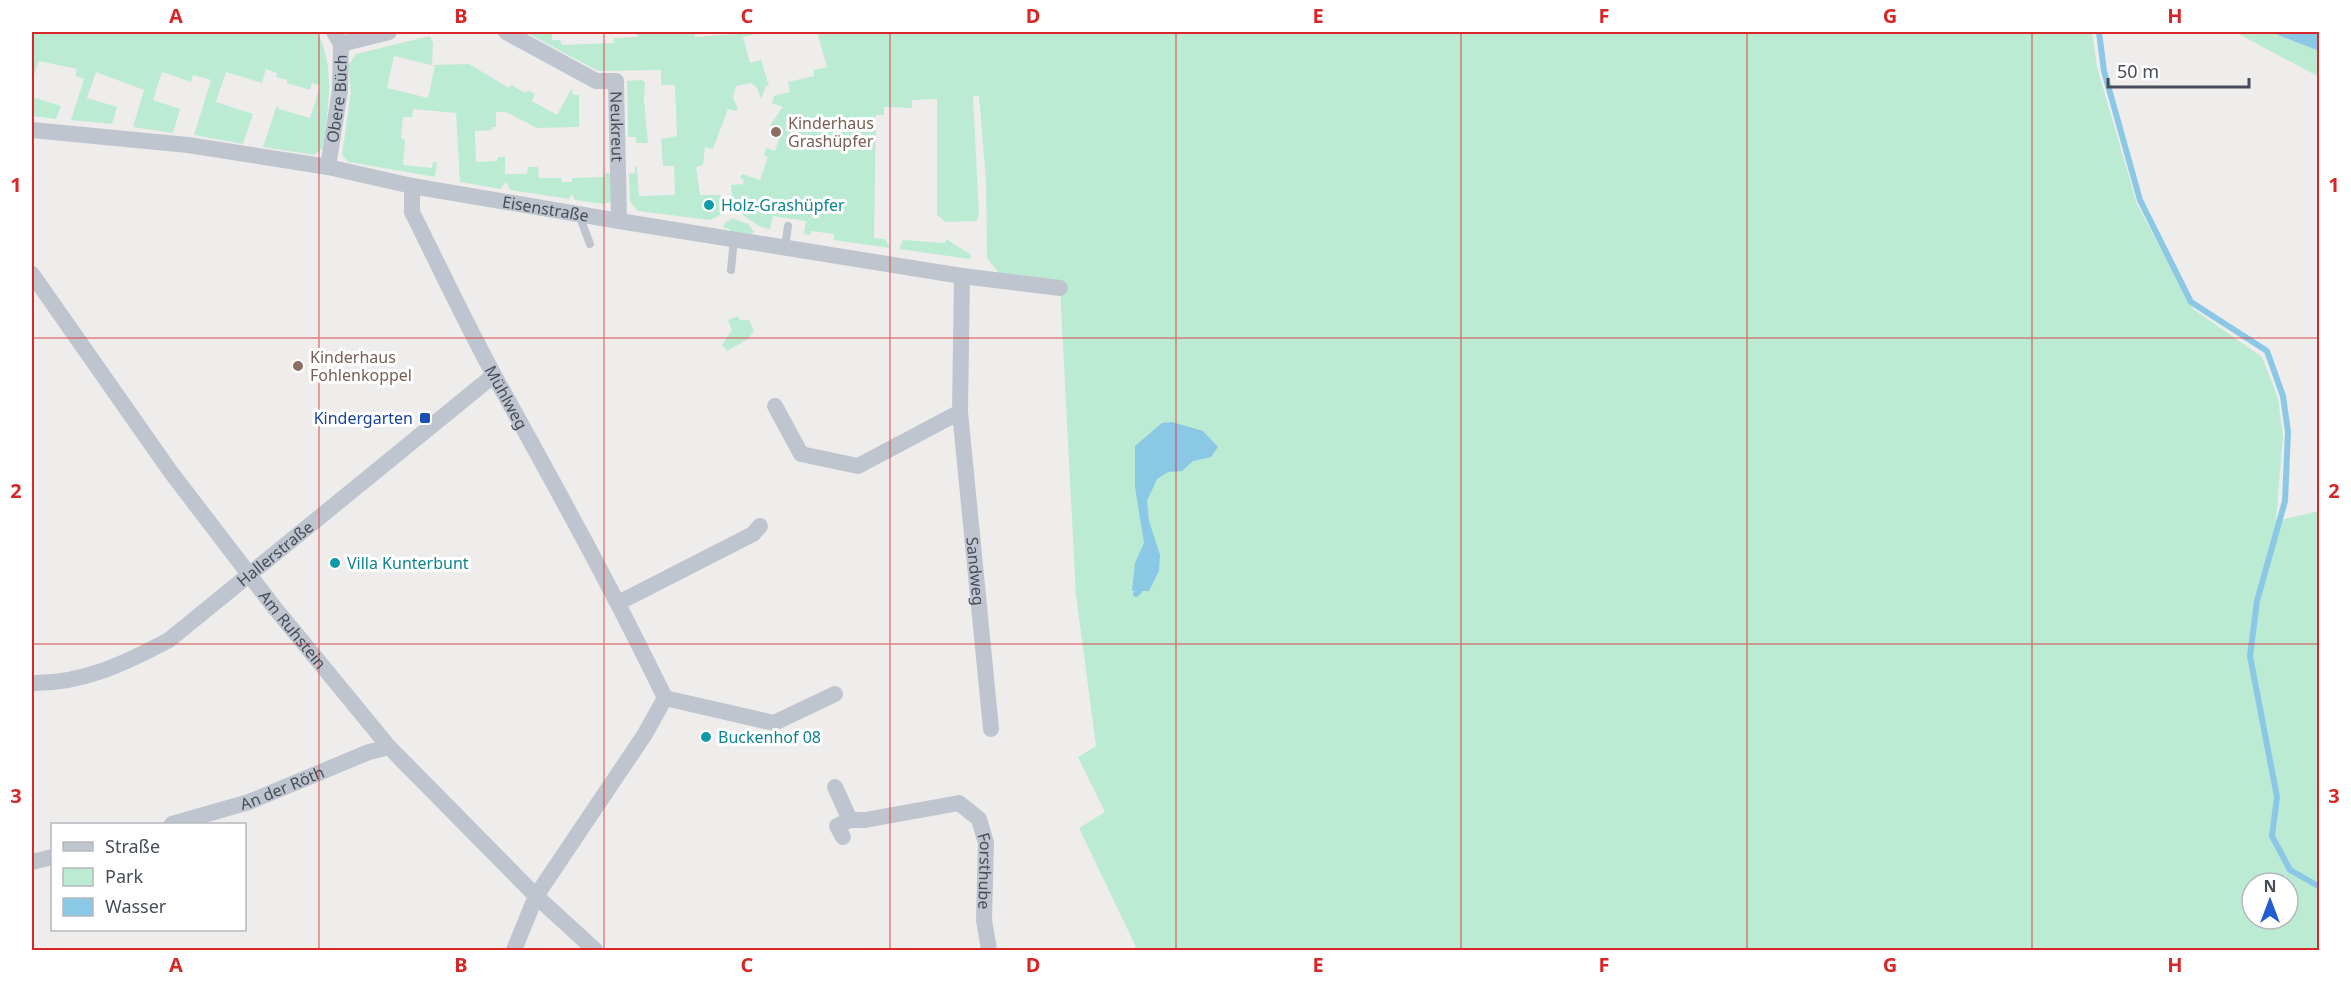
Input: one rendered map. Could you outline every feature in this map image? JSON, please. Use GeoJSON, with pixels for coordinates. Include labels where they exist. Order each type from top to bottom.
{"type":"FeatureCollection","features":[{"type":"Feature","properties":{"kind":"street"},"geometry":{"type":"LineString","coordinates":[[338,38],[389,32]]}},
{"type":"Feature","properties":{"kind":"street","name":"Neukreut"},"geometry":{"type":"LineString","coordinates":[[507,32],[596,81],[616,81],[619,221]]}},
{"type":"Feature","properties":{"kind":"street","name":"Obere Büch"},"geometry":{"type":"LineString","coordinates":[[328,166],[340,90],[338,38]]}},
{"type":"Feature","properties":{"kind":"street","name":"Eisenstraße"},"geometry":{"type":"LineString","coordinates":[[32,130],[188,145],[328,166],[412,186],[619,221],[962,276],[1060,288]]}},
{"type":"Feature","properties":{"kind":"street","name":"Mühlweg"},"geometry":{"type":"LineString","coordinates":[[412,186],[412,212],[494,375],[618,603],[665,698]]}},
{"type":"Feature","properties":{"kind":"street","name":"Am Ruhstein"},"geometry":{"type":"LineString","coordinates":[[32,274],[170,471],[389,747],[536,896],[595,951]]}},
{"type":"Feature","properties":{"kind":"street","name":"Sandweg"},"geometry":{"type":"LineString","coordinates":[[962,276],[960,412],[991,729]]}},
{"type":"Feature","properties":{"kind":"street","name":"Hallerstraße"},"geometry":{"type":"LineString","coordinates":[[32,683],[87,676],[122,665],[169,640],[494,375]]}},
{"type":"Feature","properties":{"kind":"street"},"geometry":{"type":"LineString","coordinates":[[775,406],[801,454],[858,466],[960,412]]}},
{"type":"Feature","properties":{"kind":"street"},"geometry":{"type":"LineString","coordinates":[[618,603],[753,534],[760,526]]}},
{"type":"Feature","properties":{"kind":"street"},"geometry":{"type":"LineString","coordinates":[[514,951],[536,896],[645,734],[665,698],[774,723],[836,694]]}},
{"type":"Feature","properties":{"kind":"street","name":"An der Röth"},"geometry":{"type":"LineString","coordinates":[[179,823],[249,802],[369,752],[389,747]]}},
{"type":"Feature","properties":{"kind":"street"},"geometry":{"type":"LineString","coordinates":[[835,787],[850,820],[837,826],[843,837]]}},
{"type":"Feature","properties":{"kind":"street","name":"Forsthube"},"geometry":{"type":"LineString","coordinates":[[850,820],[866,820],[958,803],[979,819],[986,843],[984,921],[989,951]]}},
{"type":"Feature","properties":{"kind":"street"},"geometry":{"type":"LineString","coordinates":[[32,862],[51,857]]}},
{"type":"Feature","properties":{"kind":"lane"},"geometry":{"type":"LineString","coordinates":[[579,214],[590,244]]}},
{"type":"Feature","properties":{"kind":"lane"},"geometry":{"type":"LineString","coordinates":[[785,247],[788,226]]}},
{"type":"Feature","properties":{"kind":"lane"},"geometry":{"type":"LineString","coordinates":[[730,270],[734,239]]}},
{"type":"Feature","properties":{"kind":"green space"},"geometry":{"type":"Polygon","coordinates":[[[32,32],[317,32],[327,59],[329,74],[323,148],[314,155],[263,147],[277,105],[279,109],[310,118],[320,86],[312,83],[310,90],[287,83],[287,80],[276,77],[277,73],[266,69],[262,83],[226,72],[216,102],[253,114],[243,144],[194,135],[211,80],[193,75],[191,82],[162,72],[153,100],[180,109],[173,133],[133,127],[144,90],[96,72],[87,98],[117,107],[112,124],[71,120],[84,79],[75,76],[77,69],[39,61],[32,81],[32,32]]]}},
{"type":"Feature","properties":{"kind":"green space"},"geometry":{"type":"Polygon","coordinates":[[[525,32],[552,32],[552,40],[560,40],[562,45],[614,43],[614,38],[637,37],[637,32],[695,32],[695,37],[764,32],[743,37],[750,63],[761,60],[769,86],[766,86],[761,99],[757,88],[751,83],[736,86],[733,98],[738,108],[736,111],[728,109],[713,149],[705,147],[703,165],[696,167],[700,195],[721,195],[725,208],[720,215],[710,220],[638,211],[630,202],[629,173],[635,173],[635,167],[637,167],[639,196],[675,195],[674,166],[663,166],[661,139],[677,136],[675,85],[661,85],[661,70],[598,71],[525,32]]]}},
{"type":"Feature","properties":{"kind":"green space"},"geometry":{"type":"Polygon","coordinates":[[[817,32],[2092,32],[2097,67],[2137,204],[2193,309],[2262,357],[2278,398],[2283,435],[2276,521],[2319,511],[2319,950],[1132,950],[1136,947],[1079,828],[1105,812],[1078,757],[1096,746],[1076,595],[1060,288],[1005,281],[987,258],[986,181],[979,96],[973,96],[979,215],[976,221],[946,222],[937,215],[937,99],[912,100],[912,108],[884,107],[884,115],[876,115],[874,238],[885,239],[890,248],[834,240],[834,234],[811,231],[811,235],[804,234],[806,221],[773,216],[770,229],[765,228],[733,210],[731,185],[743,184],[744,180],[740,178],[742,174],[760,180],[768,157],[764,156],[766,148],[775,151],[782,130],[770,125],[783,107],[772,103],[774,96],[790,92],[788,82],[814,76],[814,70],[827,67],[817,32]]]}},
{"type":"Feature","properties":{"kind":"green space"},"geometry":{"type":"Polygon","coordinates":[[[2235,32],[2272,32],[2319,51],[2319,77],[2235,32]]]}},
{"type":"Feature","properties":{"kind":"green space"},"geometry":{"type":"Polygon","coordinates":[[[430,36],[433,43],[432,65],[469,64],[509,88],[511,85],[526,93],[528,90],[535,94],[532,101],[557,115],[572,88],[573,95],[579,95],[579,127],[537,128],[506,112],[496,112],[496,127],[492,127],[492,130],[475,131],[476,162],[497,161],[498,157],[505,157],[505,174],[527,174],[528,167],[538,167],[539,178],[561,178],[562,182],[572,182],[572,178],[604,177],[605,173],[614,173],[612,201],[604,204],[575,200],[572,194],[569,199],[510,190],[506,181],[501,189],[460,182],[456,113],[413,109],[412,117],[403,117],[401,138],[405,140],[403,165],[432,168],[433,162],[437,162],[435,177],[349,162],[342,155],[351,91],[348,66],[356,54],[430,36]],[[394,56],[387,88],[428,98],[435,66],[394,56]]]}},
{"type":"Feature","properties":{"kind":"green space"},"geometry":{"type":"Polygon","coordinates":[[[627,81],[645,82],[644,101],[648,143],[636,143],[636,137],[628,137],[627,81]]]}},
{"type":"Feature","properties":{"kind":"green space"},"geometry":{"type":"Polygon","coordinates":[[[32,97],[61,106],[56,119],[32,116],[32,97]]]}},
{"type":"Feature","properties":{"kind":"green space"},"geometry":{"type":"Polygon","coordinates":[[[732,218],[748,224],[754,232],[749,236],[731,233],[730,229],[724,228],[723,225],[732,218]]]}},
{"type":"Feature","properties":{"kind":"green space"},"geometry":{"type":"Polygon","coordinates":[[[946,239],[970,254],[970,259],[899,249],[903,240],[945,243],[946,239]]]}},
{"type":"Feature","properties":{"kind":"green space"},"geometry":{"type":"Polygon","coordinates":[[[738,316],[740,320],[749,320],[754,331],[748,339],[727,351],[722,345],[732,330],[728,320],[738,316]]]}},
{"type":"Feature","properties":{"kind":"water"},"geometry":{"type":"Polygon","coordinates":[[[2272,32],[2319,32],[2319,51],[2278,35],[2272,32]]]}},
{"type":"Feature","properties":{"kind":"water"},"geometry":{"type":"Polygon","coordinates":[[[1172,422],[1203,431],[1218,447],[1211,457],[1193,461],[1182,471],[1168,472],[1157,479],[1147,501],[1149,521],[1160,555],[1159,571],[1149,591],[1132,591],[1135,563],[1144,543],[1135,487],[1135,446],[1162,423],[1172,422]]]}},
{"type":"Feature","properties":{"kind":"waterway"},"geometry":{"type":"LineString","coordinates":[[2099,32],[2104,71],[2140,200],[2191,302],[2267,351],[2283,396],[2288,432],[2285,501],[2257,601],[2250,656],[2277,797],[2272,836],[2290,870],[2320,887]]}},
{"type":"Feature","properties":{"kind":"waterway"},"geometry":{"type":"LineString","coordinates":[[1136,594],[1139,591]]}},
{"type":"Feature","properties":{"kind":"place","name":"Kinderhaus Grashüpfer"},"geometry":{"type":"Point","coordinates":[776,132]}},
{"type":"Feature","properties":{"kind":"place","name":"Holz-Grashüpfer"},"geometry":{"type":"Point","coordinates":[709,205]}},
{"type":"Feature","properties":{"kind":"place","name":"Kinderhaus Fohlenkoppel"},"geometry":{"type":"Point","coordinates":[298,366]}},
{"type":"Feature","properties":{"kind":"place","name":"Kindergarten"},"geometry":{"type":"Point","coordinates":[425,418]}},
{"type":"Feature","properties":{"kind":"place","name":"Villa Kunterbunt"},"geometry":{"type":"Point","coordinates":[335,563]}},
{"type":"Feature","properties":{"kind":"place","name":"Buckenhof 08"},"geometry":{"type":"Point","coordinates":[706,737]}}]}
